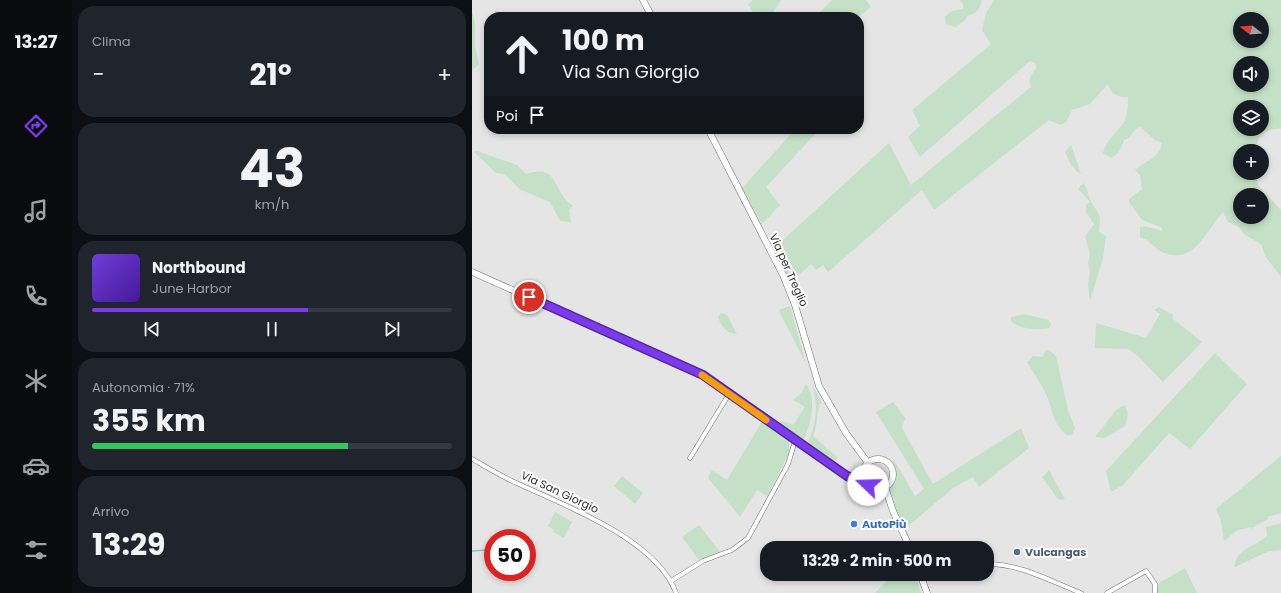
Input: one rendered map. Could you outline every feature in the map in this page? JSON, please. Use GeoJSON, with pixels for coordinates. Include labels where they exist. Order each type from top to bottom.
{"type":"FeatureCollection","features":[{"type":"Feature","properties":{"kind":"main road"},"geometry":{"type":"LineString","coordinates":[[643,0],[649,12]]}},
{"type":"Feature","properties":{"kind":"main road","name":"Via per Treglio"},"geometry":{"type":"LineString","coordinates":[[711,134],[783,275],[797,310],[819,386],[846,433],[868,463]]}},
{"type":"Feature","properties":{"kind":"main road"},"geometry":{"type":"LineString","coordinates":[[472,272],[703,375],[795,441],[852,479],[864,480]]}},
{"type":"Feature","properties":{"kind":"main road"},"geometry":{"type":"LineString","coordinates":[[881,460],[891,468],[891,481],[884,487],[874,488],[868,485],[864,480],[863,472],[868,463],[881,460]]}},
{"type":"Feature","properties":{"kind":"main road"},"geometry":{"type":"LineString","coordinates":[[884,487],[907,541]]}},
{"type":"Feature","properties":{"kind":"main road"},"geometry":{"type":"LineString","coordinates":[[922,581],[926,593]]}},
{"type":"Feature","properties":{"kind":"street"},"geometry":{"type":"LineString","coordinates":[[690,458],[729,394]]}},
{"type":"Feature","properties":{"kind":"street"},"geometry":{"type":"LineString","coordinates":[[671,581],[703,561],[732,550],[748,538],[788,464],[795,441]]}},
{"type":"Feature","properties":{"kind":"street","name":"Via San Giorgio"},"geometry":{"type":"LineString","coordinates":[[472,459],[519,485],[582,512],[631,542],[662,569],[671,581],[676,593]]}},
{"type":"Feature","properties":{"kind":"street"},"geometry":{"type":"LineString","coordinates":[[994,565],[1011,566],[1028,570],[1081,593]]}},
{"type":"Feature","properties":{"kind":"street"},"geometry":{"type":"LineString","coordinates":[[1107,593],[1146,571],[1155,584],[1155,593]]}},
{"type":"Feature","properties":{"kind":"green space"},"geometry":{"type":"Polygon","coordinates":[[[753,0],[781,0],[773,12],[753,12],[748,4],[753,0]]]}},
{"type":"Feature","properties":{"kind":"green space"},"geometry":{"type":"Polygon","coordinates":[[[832,0],[866,0],[871,7],[864,12],[820,12],[832,0]]]}},
{"type":"Feature","properties":{"kind":"green space"},"geometry":{"type":"Polygon","coordinates":[[[960,0],[982,0],[978,10],[968,15],[965,20],[956,27],[946,24],[945,17],[951,11],[963,9],[963,4],[960,0]]]}},
{"type":"Feature","properties":{"kind":"green space"},"geometry":{"type":"Polygon","coordinates":[[[994,0],[1281,0],[1281,129],[1269,130],[1269,100],[1233,100],[1233,136],[1261,136],[1257,144],[1233,144],[1233,180],[1257,180],[1258,185],[1261,188],[1233,188],[1233,224],[1269,224],[1269,197],[1281,210],[1281,277],[1265,256],[1262,245],[1244,234],[1239,227],[1228,222],[1223,212],[1204,238],[1190,251],[1181,255],[1171,255],[1160,251],[1146,239],[1140,237],[1140,227],[1145,226],[1162,231],[1161,227],[1142,220],[1129,202],[1129,199],[1142,189],[1140,175],[1135,170],[1152,159],[1158,153],[1162,143],[1155,140],[1140,127],[1136,129],[1129,138],[1124,140],[1119,151],[1114,157],[1111,158],[1103,153],[1109,140],[1124,122],[1128,106],[1128,97],[1121,97],[1115,94],[1108,84],[1090,104],[1072,110],[1067,121],[1061,125],[1049,120],[934,210],[922,190],[828,272],[823,265],[816,270],[811,264],[791,282],[773,249],[889,143],[911,185],[1031,87],[1030,79],[1037,68],[1035,63],[1030,61],[920,157],[908,137],[920,126],[912,110],[991,44],[982,30],[986,13],[994,0]]]}},
{"type":"Feature","properties":{"kind":"green space"},"geometry":{"type":"Polygon","coordinates":[[[472,12],[475,24],[475,46],[479,65],[472,70],[472,12]]]}},
{"type":"Feature","properties":{"kind":"green space"},"geometry":{"type":"Polygon","coordinates":[[[789,134],[815,134],[766,187],[780,205],[762,224],[742,188],[790,135],[789,134]]]}},
{"type":"Feature","properties":{"kind":"green space"},"geometry":{"type":"Polygon","coordinates":[[[1071,145],[1081,174],[1072,165],[1065,152],[1071,145]]]}},
{"type":"Feature","properties":{"kind":"green space"},"geometry":{"type":"Polygon","coordinates":[[[477,151],[517,165],[526,174],[545,172],[550,175],[566,200],[573,206],[569,210],[571,222],[560,221],[550,202],[519,189],[505,174],[496,173],[474,152],[477,151]]]}},
{"type":"Feature","properties":{"kind":"green space"},"geometry":{"type":"Polygon","coordinates":[[[1084,183],[1091,202],[1100,218],[1099,232],[1106,236],[1103,258],[1090,301],[1088,285],[1090,271],[1088,263],[1090,254],[1085,236],[1094,224],[1086,212],[1086,205],[1090,202],[1079,190],[1080,186],[1084,183]]]}},
{"type":"Feature","properties":{"kind":"green space"},"geometry":{"type":"Polygon","coordinates":[[[790,306],[806,364],[779,310],[790,306]]]}},
{"type":"Feature","properties":{"kind":"green space"},"geometry":{"type":"Polygon","coordinates":[[[1159,307],[1173,315],[1172,318],[1202,342],[1163,382],[1137,355],[1128,349],[1095,348],[1096,323],[1146,338],[1160,314],[1154,310],[1159,307]]]}},
{"type":"Feature","properties":{"kind":"green space"},"geometry":{"type":"Polygon","coordinates":[[[721,313],[727,315],[737,334],[730,333],[723,326],[718,317],[721,313]]]}},
{"type":"Feature","properties":{"kind":"green space"},"geometry":{"type":"Polygon","coordinates":[[[1024,314],[1049,320],[1051,325],[1049,328],[1029,328],[1018,326],[1011,321],[1011,317],[1024,314]]]}},
{"type":"Feature","properties":{"kind":"green space"},"geometry":{"type":"Polygon","coordinates":[[[1046,350],[1049,350],[1056,356],[1068,410],[1075,428],[1072,435],[1067,435],[1058,426],[1044,390],[1027,362],[1033,356],[1042,357],[1046,350]]]}},
{"type":"Feature","properties":{"kind":"green space"},"geometry":{"type":"Polygon","coordinates":[[[1215,353],[1247,384],[1190,449],[1169,433],[1123,485],[1111,492],[1106,471],[1215,353]]]}},
{"type":"Feature","properties":{"kind":"green space"},"geometry":{"type":"Polygon","coordinates":[[[806,384],[812,404],[811,419],[804,439],[798,441],[778,427],[782,421],[793,425],[805,407],[793,400],[802,392],[806,384]]]}},
{"type":"Feature","properties":{"kind":"green space"},"geometry":{"type":"Polygon","coordinates":[[[812,384],[822,403],[819,405],[816,427],[813,436],[837,457],[837,459],[833,462],[808,442],[816,413],[812,384]]]}},
{"type":"Feature","properties":{"kind":"green space"},"geometry":{"type":"Polygon","coordinates":[[[893,402],[905,418],[902,428],[933,484],[1021,428],[1029,448],[979,487],[973,477],[953,488],[906,528],[894,509],[890,497],[891,487],[895,476],[894,467],[891,462],[894,460],[915,496],[924,489],[876,412],[893,402]]]}},
{"type":"Feature","properties":{"kind":"green space"},"geometry":{"type":"Polygon","coordinates":[[[1125,405],[1128,414],[1125,426],[1105,438],[1095,437],[1116,410],[1125,405]]]}},
{"type":"Feature","properties":{"kind":"green space"},"geometry":{"type":"Polygon","coordinates":[[[763,420],[789,439],[789,454],[767,496],[757,490],[740,517],[708,478],[712,470],[727,480],[763,420]]]}},
{"type":"Feature","properties":{"kind":"green space"},"geometry":{"type":"Polygon","coordinates":[[[1281,456],[1281,513],[1267,517],[1268,519],[1251,529],[1251,527],[1238,530],[1224,541],[1221,521],[1216,509],[1281,456]]]}},
{"type":"Feature","properties":{"kind":"green space"},"geometry":{"type":"Polygon","coordinates":[[[1049,470],[1065,499],[1061,500],[1057,498],[1042,477],[1049,470]]]}},
{"type":"Feature","properties":{"kind":"green space"},"geometry":{"type":"Polygon","coordinates":[[[622,476],[643,493],[635,504],[614,486],[622,476]]]}},
{"type":"Feature","properties":{"kind":"green space"},"geometry":{"type":"Polygon","coordinates":[[[555,512],[572,522],[564,538],[553,532],[554,530],[548,526],[555,512]]]}},
{"type":"Feature","properties":{"kind":"green space"},"geometry":{"type":"Polygon","coordinates":[[[1281,523],[1281,550],[1269,551],[1235,567],[1235,561],[1246,549],[1267,536],[1266,527],[1281,523]]]}},
{"type":"Feature","properties":{"kind":"green space"},"geometry":{"type":"Polygon","coordinates":[[[699,525],[721,553],[699,560],[682,537],[699,525]]]}},
{"type":"Feature","properties":{"kind":"green space"},"geometry":{"type":"Polygon","coordinates":[[[1185,568],[1197,593],[1156,593],[1159,583],[1185,568]]]}},
{"type":"Feature","properties":{"kind":"green space"},"geometry":{"type":"Polygon","coordinates":[[[886,581],[917,581],[921,593],[875,593],[886,581]]]}},
{"type":"Feature","properties":{"kind":"waterway"},"geometry":{"type":"LineString","coordinates":[[472,551],[484,550]]}},
{"type":"Feature","properties":{"kind":"slow traffic"},"geometry":{"type":"LineString","coordinates":[[702,375],[766,420]]}},
{"type":"Feature","properties":{"kind":"place","name":"AutoPiù"},"geometry":{"type":"Point","coordinates":[854,524]}},
{"type":"Feature","properties":{"kind":"place","name":"Vulcangas"},"geometry":{"type":"Point","coordinates":[1017,552]}},
{"type":"Feature","properties":{"kind":"route"},"geometry":{"type":"LineString","coordinates":[[529,297],[703,375],[847,476],[852,479],[864,480],[868,485]]}}]}
